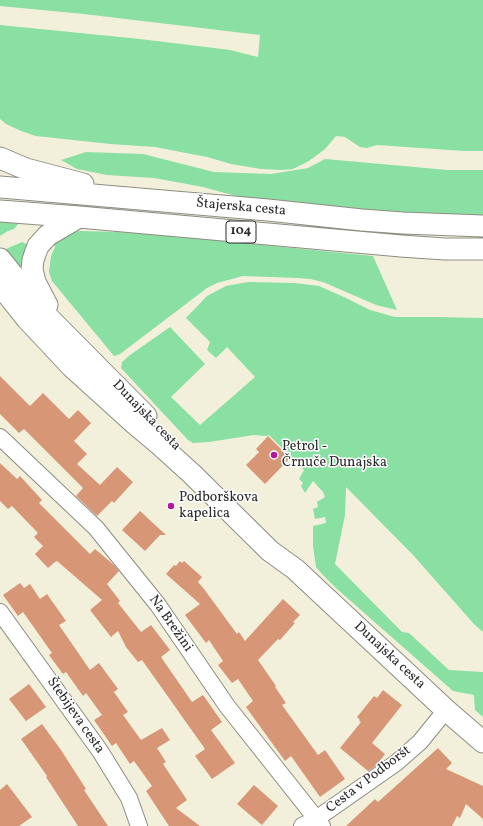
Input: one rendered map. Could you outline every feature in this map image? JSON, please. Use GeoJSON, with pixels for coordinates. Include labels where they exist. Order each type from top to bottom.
{"type":"FeatureCollection","features":[{"type":"Feature","properties":{"kind":"main road"},"geometry":{"type":"LineString","coordinates":[[0,158],[26,169],[142,199]]}},
{"type":"Feature","properties":{"kind":"main road","name":"Štajerska cesta"},"geometry":{"type":"LineString","coordinates":[[0,187],[369,220],[483,226]]}},
{"type":"Feature","properties":{"kind":"main road","name":"Štajerska cesta"},"geometry":{"type":"LineString","coordinates":[[0,211],[372,244],[483,249]]}},
{"type":"Feature","properties":{"kind":"main road"},"geometry":{"type":"LineString","coordinates":[[61,330],[34,282],[32,269],[33,260],[38,246],[48,235],[79,217]]}},
{"type":"Feature","properties":{"kind":"main road","name":"Dunajska cesta"},"geometry":{"type":"LineString","coordinates":[[0,259],[40,309],[191,462],[276,544],[295,569]]}},
{"type":"Feature","properties":{"kind":"main road","name":"Dunajska cesta"},"geometry":{"type":"LineString","coordinates":[[0,285],[28,319],[72,367],[160,445],[270,551],[295,569],[446,710],[483,742]]}},
{"type":"Feature","properties":{"kind":"main road"},"geometry":{"type":"LineString","coordinates":[[0,308],[72,367]]}},
{"type":"Feature","properties":{"kind":"street","name":"Na Brežini"},"geometry":{"type":"LineString","coordinates":[[0,436],[96,528],[158,605],[227,706],[313,824]]}},
{"type":"Feature","properties":{"kind":"street","name":"Štebijeva cesta"},"geometry":{"type":"LineString","coordinates":[[0,612],[100,751],[129,798],[140,826]]}},
{"type":"Feature","properties":{"kind":"street","name":"Cesta v Podboršt"},"geometry":{"type":"LineString","coordinates":[[313,824],[396,763],[420,742],[446,710]]}},
{"type":"Feature","properties":{"kind":"green space"},"geometry":{"type":"Polygon","coordinates":[[[0,0],[483,0],[483,151],[377,145],[367,148],[360,147],[345,137],[336,136],[325,149],[309,161],[293,169],[282,170],[261,169],[231,164],[207,157],[155,147],[36,136],[6,124],[0,119],[0,25],[140,39],[230,50],[258,57],[260,35],[84,14],[0,6],[0,0]]]}},
{"type":"Feature","properties":{"kind":"green space"},"geometry":{"type":"Polygon","coordinates":[[[86,152],[143,154],[214,172],[271,174],[308,168],[325,159],[448,170],[483,170],[483,216],[360,211],[247,199],[203,187],[154,178],[107,175],[77,169],[61,160],[86,152]]]}},
{"type":"Feature","properties":{"kind":"green space"},"geometry":{"type":"Polygon","coordinates":[[[0,222],[19,223],[14,229],[0,236],[0,222]]]}},
{"type":"Feature","properties":{"kind":"green space"},"geometry":{"type":"Polygon","coordinates":[[[69,232],[155,233],[373,256],[397,310],[376,305],[323,282],[310,279],[243,276],[217,283],[207,288],[120,354],[114,356],[52,281],[49,272],[51,256],[55,247],[53,242],[69,232]]]}},
{"type":"Feature","properties":{"kind":"green space"},"geometry":{"type":"Polygon","coordinates":[[[22,242],[29,245],[25,268],[21,270],[6,250],[22,242]]]}},
{"type":"Feature","properties":{"kind":"green space"},"geometry":{"type":"Polygon","coordinates":[[[248,282],[295,283],[319,286],[370,310],[395,317],[483,318],[483,632],[474,624],[413,555],[346,487],[345,515],[335,564],[402,632],[409,633],[449,670],[483,672],[483,717],[475,710],[474,695],[453,691],[337,589],[316,567],[313,546],[313,526],[326,523],[325,517],[315,519],[313,509],[318,507],[317,502],[325,497],[323,492],[313,481],[305,493],[301,486],[303,483],[299,479],[304,470],[269,435],[254,435],[193,443],[188,440],[121,368],[122,362],[130,355],[170,327],[205,364],[171,397],[200,425],[255,377],[227,347],[216,358],[207,350],[210,342],[186,318],[207,296],[226,286],[248,282]]]}},
{"type":"Feature","properties":{"kind":"building"},"geometry":{"type":"Polygon","coordinates":[[[0,376],[30,406],[43,393],[69,419],[78,410],[91,423],[74,441],[87,454],[77,464],[100,485],[117,467],[133,482],[114,503],[112,501],[97,516],[76,496],[83,488],[24,429],[19,433],[0,414],[0,376]]]}},
{"type":"Feature","properties":{"kind":"building"},"geometry":{"type":"Polygon","coordinates":[[[268,436],[290,458],[265,484],[246,465],[259,452],[256,449],[268,436]]]}},
{"type":"Feature","properties":{"kind":"building"},"geometry":{"type":"Polygon","coordinates":[[[0,463],[17,479],[20,476],[42,500],[39,503],[90,554],[95,549],[119,571],[107,584],[120,601],[118,603],[141,632],[151,625],[170,650],[161,657],[192,702],[203,695],[222,722],[211,730],[235,763],[212,779],[195,756],[205,749],[142,660],[138,662],[126,647],[118,631],[111,637],[90,610],[102,600],[57,561],[48,568],[35,554],[43,546],[34,537],[38,533],[12,506],[8,509],[0,501],[0,463]]]}},
{"type":"Feature","properties":{"kind":"building"},"geometry":{"type":"Polygon","coordinates":[[[140,511],[166,535],[160,535],[145,551],[122,530],[140,511]]]}},
{"type":"Feature","properties":{"kind":"building"},"geometry":{"type":"Polygon","coordinates":[[[180,561],[182,563],[184,561],[202,577],[198,582],[237,634],[239,632],[245,641],[283,599],[300,615],[280,640],[278,639],[258,660],[286,703],[282,705],[318,755],[325,750],[345,779],[320,797],[291,756],[285,761],[246,707],[253,701],[238,679],[232,683],[218,665],[223,661],[209,640],[206,643],[185,615],[200,604],[166,574],[180,561]]]}},
{"type":"Feature","properties":{"kind":"building"},"geometry":{"type":"Polygon","coordinates":[[[20,583],[24,588],[30,584],[40,599],[47,594],[66,621],[59,625],[90,670],[99,663],[118,689],[114,692],[128,712],[123,715],[141,740],[162,728],[170,740],[157,748],[166,762],[163,764],[187,800],[176,808],[200,826],[169,826],[146,791],[152,786],[134,761],[130,764],[116,743],[112,746],[94,720],[102,715],[86,693],[83,696],[66,672],[63,674],[49,655],[52,653],[23,612],[18,616],[3,595],[20,583]]]}},
{"type":"Feature","properties":{"kind":"building"},"geometry":{"type":"Polygon","coordinates":[[[29,684],[46,707],[26,721],[9,699],[29,684]]]}},
{"type":"Feature","properties":{"kind":"building"},"geometry":{"type":"Polygon","coordinates":[[[383,690],[402,705],[372,743],[385,754],[376,766],[368,771],[340,748],[361,722],[357,717],[374,696],[377,698],[383,690]]]}},
{"type":"Feature","properties":{"kind":"building"},"geometry":{"type":"Polygon","coordinates":[[[42,724],[61,750],[86,789],[84,790],[108,826],[78,826],[46,777],[47,776],[21,739],[42,724]]]}},
{"type":"Feature","properties":{"kind":"building"},"geometry":{"type":"Polygon","coordinates":[[[438,748],[452,763],[446,769],[483,786],[483,819],[466,804],[460,818],[457,816],[452,826],[346,826],[375,799],[378,802],[438,748]]]}},
{"type":"Feature","properties":{"kind":"building"},"geometry":{"type":"Polygon","coordinates":[[[7,784],[32,817],[19,826],[0,826],[0,790],[7,784]]]}},
{"type":"Feature","properties":{"kind":"building"},"geometry":{"type":"Polygon","coordinates":[[[254,785],[278,806],[262,825],[237,804],[254,785]]]}},
{"type":"Feature","properties":{"kind":"place","name":"Petrol - Črnuče Dunajska"},"geometry":{"type":"Point","coordinates":[274,455]}},
{"type":"Feature","properties":{"kind":"place","name":"Podborškova kapelica"},"geometry":{"type":"Point","coordinates":[171,506]}}]}
